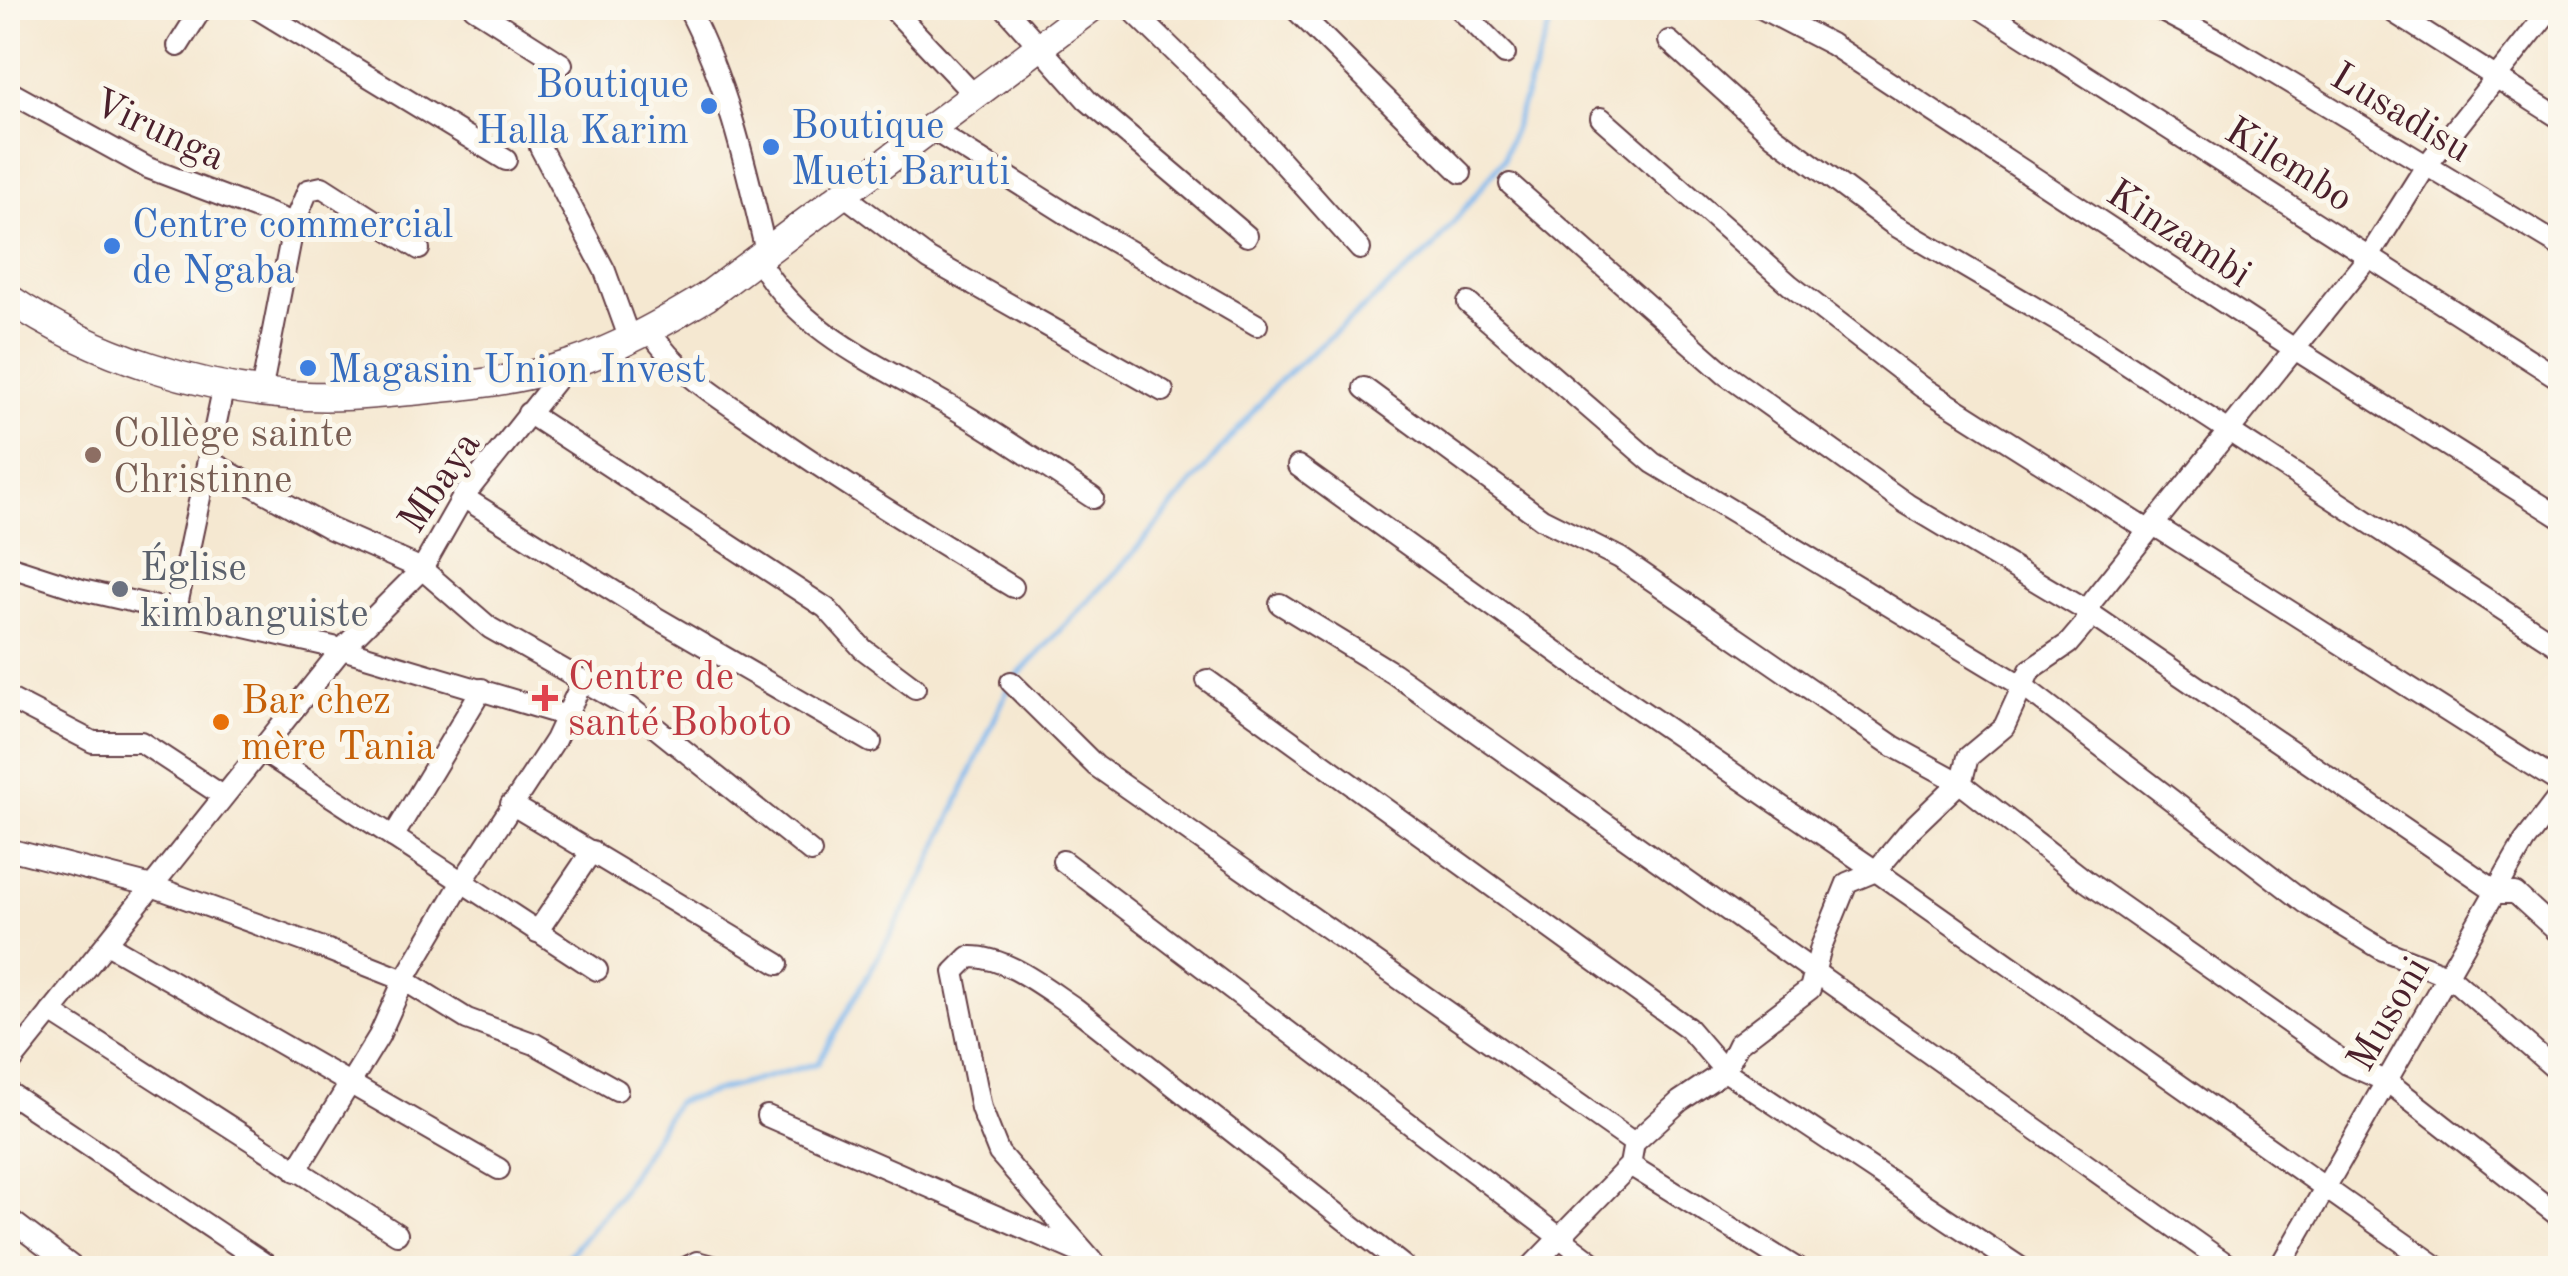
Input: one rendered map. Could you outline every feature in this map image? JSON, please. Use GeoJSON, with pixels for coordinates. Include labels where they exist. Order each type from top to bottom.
{"type":"FeatureCollection","features":[{"type":"Feature","properties":{"kind":"highway"},"geometry":{"type":"LineString","coordinates":[[8,298],[55,327],[120,355],[261,392],[349,396],[479,385],[568,365],[640,335],[763,258],[1092,8]]}},
{"type":"Feature","properties":{"kind":"street"},"geometry":{"type":"LineString","coordinates":[[178,46],[202,8]]}},
{"type":"Feature","properties":{"kind":"street"},"geometry":{"type":"LineString","coordinates":[[256,8],[506,160]]}},
{"type":"Feature","properties":{"kind":"street"},"geometry":{"type":"LineString","coordinates":[[474,8],[562,64]]}},
{"type":"Feature","properties":{"kind":"street"},"geometry":{"type":"LineString","coordinates":[[688,8],[709,48],[747,170],[763,258],[795,308],[832,339],[963,414],[1094,498]]}},
{"type":"Feature","properties":{"kind":"street"},"geometry":{"type":"LineString","coordinates":[[892,8],[974,96]]}},
{"type":"Feature","properties":{"kind":"street"},"geometry":{"type":"LineString","coordinates":[[1005,8],[1087,100],[1247,236]]}},
{"type":"Feature","properties":{"kind":"street"},"geometry":{"type":"LineString","coordinates":[[1130,8],[1240,116],[1360,249]]}},
{"type":"Feature","properties":{"kind":"street"},"geometry":{"type":"LineString","coordinates":[[1294,8],[1462,172]]}},
{"type":"Feature","properties":{"kind":"street"},"geometry":{"type":"LineString","coordinates":[[1459,8],[1505,54]]}},
{"type":"Feature","properties":{"kind":"street","name":"Kinzambi"},"geometry":{"type":"LineString","coordinates":[[1761,8],[1831,44],[2293,348],[2560,517]]}},
{"type":"Feature","properties":{"kind":"street","name":"Kilembo"},"geometry":{"type":"LineString","coordinates":[[1980,8],[2560,379]]}},
{"type":"Feature","properties":{"kind":"street","name":"Lusadisu"},"geometry":{"type":"LineString","coordinates":[[2156,8],[2229,46],[2560,246]]}},
{"type":"Feature","properties":{"kind":"street"},"geometry":{"type":"LineString","coordinates":[[2387,8],[2496,81],[2560,118]]}},
{"type":"Feature","properties":{"kind":"street"},"geometry":{"type":"LineString","coordinates":[[1530,1268],[1630,1165],[1634,1143],[1680,1100],[1725,1070],[1738,1044],[1754,1036],[1772,1014],[1803,997],[1815,976],[1821,946],[1847,883],[1876,871],[1959,782],[1968,757],[2000,732],[2030,670],[2068,644],[2085,624],[2088,612],[2151,527],[2370,255],[2426,166],[2551,8]]}},
{"type":"Feature","properties":{"kind":"street"},"geometry":{"type":"LineString","coordinates":[[1669,41],[1774,136],[1894,225],[2002,286],[2560,646]]}},
{"type":"Feature","properties":{"kind":"street","name":"Virunga"},"geometry":{"type":"LineString","coordinates":[[8,91],[148,168],[294,223]]}},
{"type":"Feature","properties":{"kind":"street"},"geometry":{"type":"LineString","coordinates":[[1601,118],[1790,285],[1922,387],[2560,783]]}},
{"type":"Feature","properties":{"kind":"street"},"geometry":{"type":"LineString","coordinates":[[930,128],[1078,221],[1258,325]]}},
{"type":"Feature","properties":{"kind":"street"},"geometry":{"type":"LineString","coordinates":[[540,147],[640,335],[698,383],[873,502],[1013,587]]}},
{"type":"Feature","properties":{"kind":"street"},"geometry":{"type":"LineString","coordinates":[[1510,184],[1725,374],[1907,504],[2088,612],[2499,893],[2515,893],[2560,934]]}},
{"type":"Feature","properties":{"kind":"street"},"geometry":{"type":"LineString","coordinates":[[261,392],[294,223],[308,190],[322,188],[419,248]]}},
{"type":"Feature","properties":{"kind":"street"},"geometry":{"type":"LineString","coordinates":[[845,196],[929,259],[1163,391]]}},
{"type":"Feature","properties":{"kind":"street"},"geometry":{"type":"LineString","coordinates":[[1468,303],[1653,463],[2024,687],[2306,903],[2383,950],[2449,976],[2560,1073]]}},
{"type":"Feature","properties":{"kind":"street","name":"Mbaya"},"geometry":{"type":"LineString","coordinates":[[8,1066],[342,650],[422,569],[463,497],[568,365]]}},
{"type":"Feature","properties":{"kind":"street"},"geometry":{"type":"LineString","coordinates":[[176,610],[224,385]]}},
{"type":"Feature","properties":{"kind":"street"},"geometry":{"type":"LineString","coordinates":[[1364,388],[1542,519],[1620,558],[1893,746],[1959,782],[2086,880],[2347,1064],[2388,1082],[2560,1216]]}},
{"type":"Feature","properties":{"kind":"street"},"geometry":{"type":"LineString","coordinates":[[528,413],[826,608],[863,648],[915,688]]}},
{"type":"Feature","properties":{"kind":"street"},"geometry":{"type":"LineString","coordinates":[[209,461],[332,529],[422,569],[490,628],[631,708],[810,852]]}},
{"type":"Feature","properties":{"kind":"street"},"geometry":{"type":"LineString","coordinates":[[1298,466],[1586,673],[1876,871],[2439,1268]]}},
{"type":"Feature","properties":{"kind":"street"},"geometry":{"type":"LineString","coordinates":[[463,497],[655,617],[871,742]]}},
{"type":"Feature","properties":{"kind":"street"},"geometry":{"type":"LineString","coordinates":[[8,566],[82,590],[342,650],[566,716]]}},
{"type":"Feature","properties":{"kind":"street"},"geometry":{"type":"LineString","coordinates":[[1280,604],[1393,672],[1815,976],[2232,1268]]}},
{"type":"Feature","properties":{"kind":"street"},"geometry":{"type":"LineString","coordinates":[[296,1171],[462,882],[566,716],[583,680]]}},
{"type":"Feature","properties":{"kind":"street"},"geometry":{"type":"LineString","coordinates":[[1207,680],[1688,1028],[1725,1070],[2022,1268]]}},
{"type":"Feature","properties":{"kind":"street"},"geometry":{"type":"LineString","coordinates":[[1011,682],[1096,766],[1634,1143]]}},
{"type":"Feature","properties":{"kind":"street"},"geometry":{"type":"LineString","coordinates":[[392,837],[482,689]]}},
{"type":"Feature","properties":{"kind":"street"},"geometry":{"type":"LineString","coordinates":[[8,698],[93,742],[141,742],[223,796]]}},
{"type":"Feature","properties":{"kind":"street"},"geometry":{"type":"LineString","coordinates":[[262,751],[597,970]]}},
{"type":"Feature","properties":{"kind":"street","name":"Musoni"},"geometry":{"type":"LineString","coordinates":[[2279,1268],[2499,893],[2524,842],[2560,795]]}},
{"type":"Feature","properties":{"kind":"street"},"geometry":{"type":"LineString","coordinates":[[511,804],[778,964]]}},
{"type":"Feature","properties":{"kind":"street"},"geometry":{"type":"LineString","coordinates":[[8,849],[152,886],[404,980],[467,1019],[535,1044],[616,1090]]}},
{"type":"Feature","properties":{"kind":"street"},"geometry":{"type":"LineString","coordinates":[[537,932],[592,851]]}},
{"type":"Feature","properties":{"kind":"street"},"geometry":{"type":"LineString","coordinates":[[1063,861],[1600,1268]]}},
{"type":"Feature","properties":{"kind":"street"},"geometry":{"type":"LineString","coordinates":[[108,945],[499,1169]]}},
{"type":"Feature","properties":{"kind":"street"},"geometry":{"type":"LineString","coordinates":[[1097,1264],[1044,1209],[999,1153],[981,1108],[954,972],[969,956],[993,962],[1036,983],[1075,1008],[1406,1268]]}},
{"type":"Feature","properties":{"kind":"street"},"geometry":{"type":"LineString","coordinates":[[52,1012],[397,1234]]}},
{"type":"Feature","properties":{"kind":"street"},"geometry":{"type":"LineString","coordinates":[[8,1092],[271,1268]]}},
{"type":"Feature","properties":{"kind":"street"},"geometry":{"type":"LineString","coordinates":[[767,1116],[1097,1264]]}},
{"type":"Feature","properties":{"kind":"street"},"geometry":{"type":"LineString","coordinates":[[1630,1165],[1796,1268]]}},
{"type":"Feature","properties":{"kind":"street"},"geometry":{"type":"LineString","coordinates":[[8,1218],[74,1268]]}},
{"type":"Feature","properties":{"kind":"street"},"geometry":{"type":"LineString","coordinates":[[685,1268],[698,1262],[719,1268]]}},
{"type":"Feature","properties":{"kind":"waterway"},"geometry":{"type":"LineString","coordinates":[[1013,680],[1127,560],[1279,381],[1434,247],[1503,160],[1554,13],[1560,8]]}},
{"type":"Feature","properties":{"kind":"waterway"},"geometry":{"type":"LineString","coordinates":[[558,1268],[617,1198],[676,1102],[818,1063],[925,874],[1008,689]]}},
{"type":"Feature","properties":{"kind":"place","name":"Boutique Halla Karim"},"geometry":{"type":"Point","coordinates":[709,106]}},
{"type":"Feature","properties":{"kind":"place","name":"Boutique Mueti Baruti"},"geometry":{"type":"Point","coordinates":[771,147]}},
{"type":"Feature","properties":{"kind":"place","name":"Centre commercial de Ngaba"},"geometry":{"type":"Point","coordinates":[112,246]}},
{"type":"Feature","properties":{"kind":"place","name":"Magasin Union Invest"},"geometry":{"type":"Point","coordinates":[308,368]}},
{"type":"Feature","properties":{"kind":"place","name":"Collège sainte Christinne"},"geometry":{"type":"Point","coordinates":[93,455]}},
{"type":"Feature","properties":{"kind":"place","name":"Église kimbanguiste"},"geometry":{"type":"Point","coordinates":[120,589]}},
{"type":"Feature","properties":{"kind":"place","name":"Centre de santé Boboto"},"geometry":{"type":"Point","coordinates":[545,698]}},
{"type":"Feature","properties":{"kind":"place","name":"Bar chez mère Tania"},"geometry":{"type":"Point","coordinates":[221,722]}}]}
